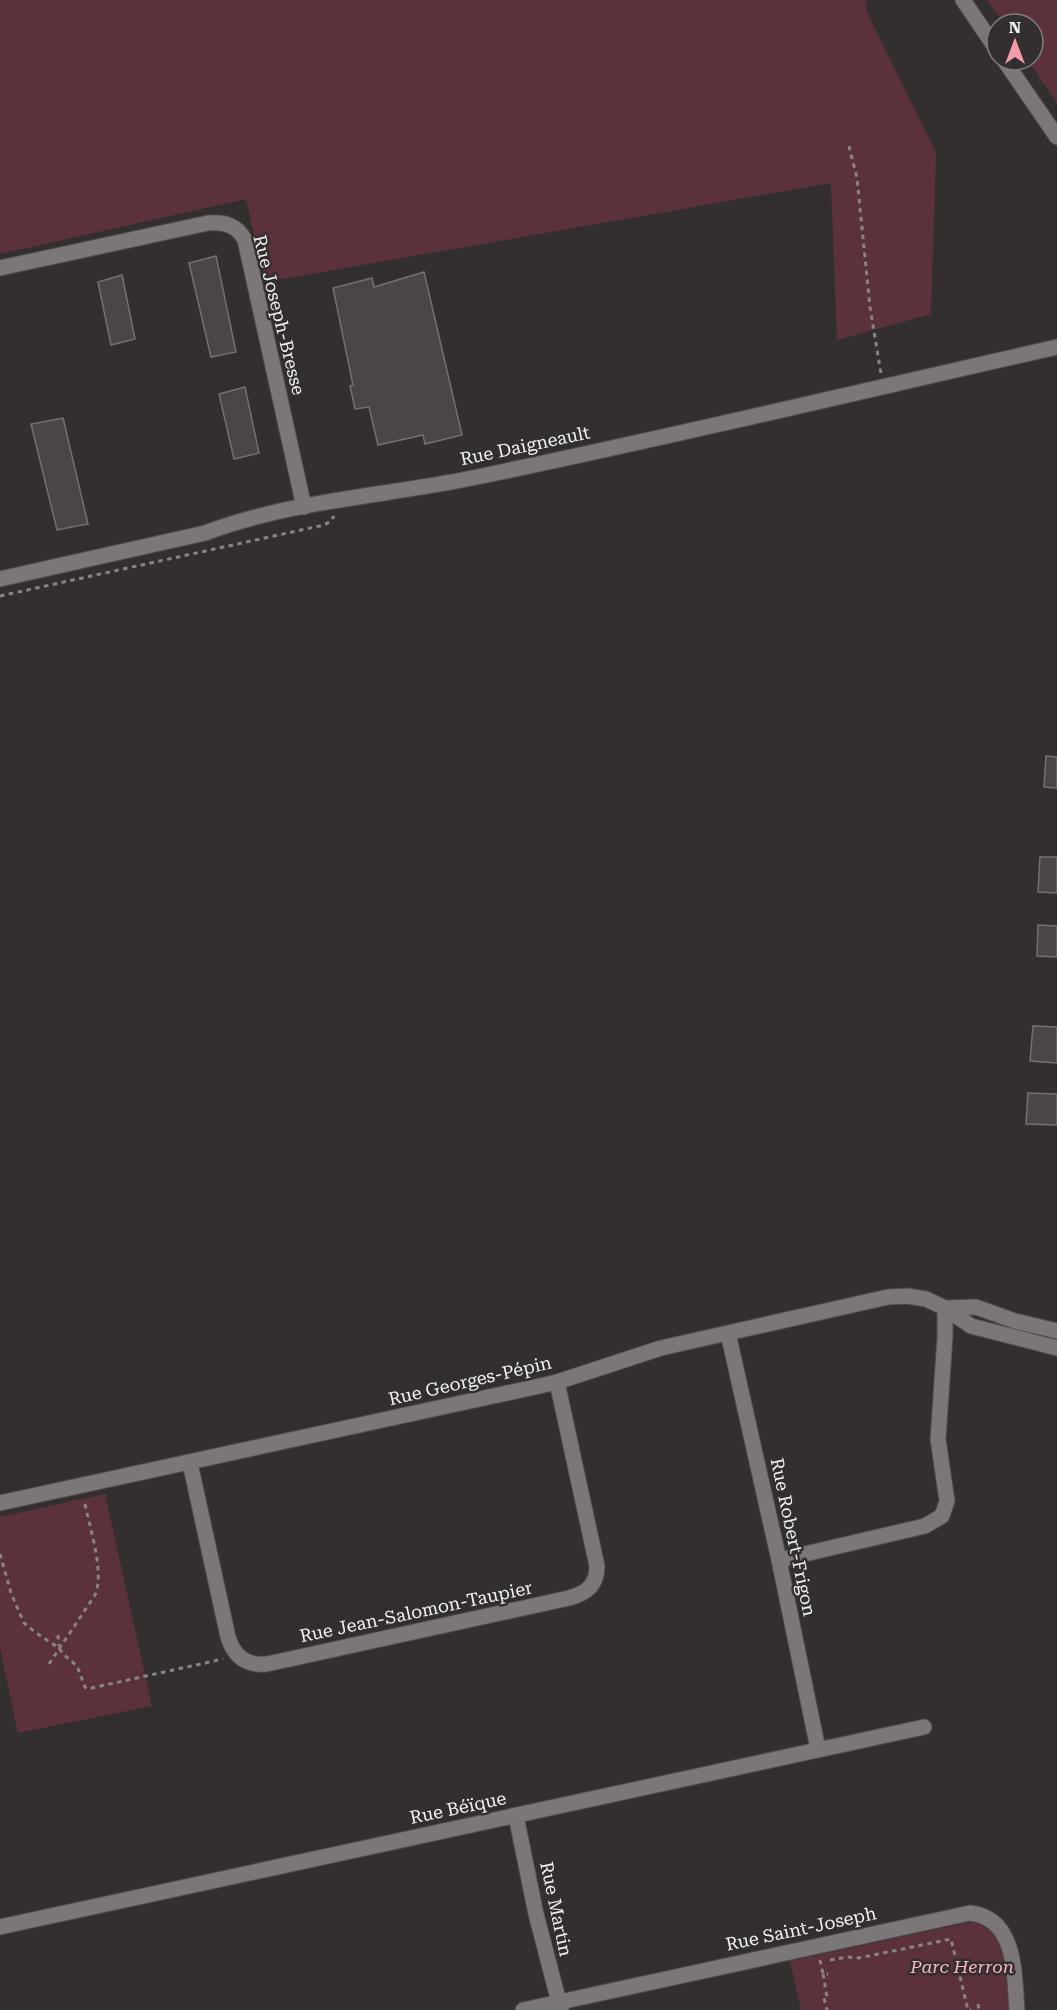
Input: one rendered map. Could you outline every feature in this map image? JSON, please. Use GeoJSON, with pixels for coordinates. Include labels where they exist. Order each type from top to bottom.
{"type":"FeatureCollection","features":[{"type":"Feature","properties":{"kind":"street"},"geometry":{"type":"LineString","coordinates":[[963,0],[985,32]]}},
{"type":"Feature","properties":{"kind":"street"},"geometry":{"type":"LineString","coordinates":[[1012,72],[1057,137]]}},
{"type":"Feature","properties":{"kind":"street","name":"Rue Joseph-Bresse"},"geometry":{"type":"LineString","coordinates":[[0,268],[208,223],[227,224],[237,229],[245,240],[304,507]]}},
{"type":"Feature","properties":{"kind":"street","name":"Rue Daigneault"},"geometry":{"type":"LineString","coordinates":[[0,579],[205,533],[235,521],[471,478],[1057,347]]}},
{"type":"Feature","properties":{"kind":"street","name":"Rue Georges-Pépin"},"geometry":{"type":"LineString","coordinates":[[0,1503],[557,1382],[636,1355],[888,1297],[916,1297],[945,1308],[971,1326],[1057,1348]]}},
{"type":"Feature","properties":{"kind":"street","name":"Rue Georges-Pépin"},"geometry":{"type":"LineString","coordinates":[[945,1308],[976,1307],[1015,1321],[1057,1331]]}},
{"type":"Feature","properties":{"kind":"street"},"geometry":{"type":"LineString","coordinates":[[779,1560],[925,1526],[942,1516],[947,1494],[938,1431],[945,1308]]}},
{"type":"Feature","properties":{"kind":"street","name":"Rue Robert-Frigon"},"geometry":{"type":"LineString","coordinates":[[728,1333],[779,1560],[818,1749]]}},
{"type":"Feature","properties":{"kind":"street","name":"Rue Jean-Salomon-Taupier"},"geometry":{"type":"LineString","coordinates":[[190,1463],[228,1637],[233,1650],[245,1662],[267,1664],[569,1598],[589,1589],[596,1578],[597,1566],[557,1382]]}},
{"type":"Feature","properties":{"kind":"street","name":"Rue Béïque"},"geometry":{"type":"LineString","coordinates":[[0,1927],[924,1727]]}},
{"type":"Feature","properties":{"kind":"street","name":"Rue Martin"},"geometry":{"type":"LineString","coordinates":[[516,1815],[536,1914],[559,2006]]}},
{"type":"Feature","properties":{"kind":"street","name":"Rue Saint-Joseph"},"geometry":{"type":"LineString","coordinates":[[524,2010],[559,2006],[970,1913],[979,1914],[991,1920],[1008,1943],[1012,1959],[1017,2010]]}},
{"type":"Feature","properties":{"kind":"path"},"geometry":{"type":"LineString","coordinates":[[849,146],[857,178],[870,307],[882,376]]}},
{"type":"Feature","properties":{"kind":"path"},"geometry":{"type":"LineString","coordinates":[[0,596],[324,525],[331,521],[335,514]]}},
{"type":"Feature","properties":{"kind":"path"},"geometry":{"type":"LineString","coordinates":[[49,1664],[95,1594],[99,1582],[83,1498]]}},
{"type":"Feature","properties":{"kind":"path"},"geometry":{"type":"LineString","coordinates":[[0,1554],[11,1593],[24,1623],[78,1665],[85,1687],[92,1690],[225,1658]]}},
{"type":"Feature","properties":{"kind":"path"},"geometry":{"type":"LineString","coordinates":[[58,1635],[59,1648]]}},
{"type":"Feature","properties":{"kind":"path"},"geometry":{"type":"LineString","coordinates":[[827,2010],[824,1998],[827,1997],[820,1960],[859,1958],[951,1939],[969,2010]]}},
{"type":"Feature","properties":{"kind":"path"},"geometry":{"type":"LineString","coordinates":[[823,1974],[828,1974]]}},
{"type":"Feature","properties":{"kind":"path"},"geometry":{"type":"LineString","coordinates":[[978,2004],[979,2010]]}},
{"type":"Feature","properties":{"kind":"green space"},"geometry":{"type":"Polygon","coordinates":[[[0,0],[866,0],[867,12],[936,153],[931,314],[837,340],[831,183],[265,282],[246,199],[0,254],[0,0]]]}},
{"type":"Feature","properties":{"kind":"green space"},"geometry":{"type":"Polygon","coordinates":[[[987,0],[1057,0],[1057,103],[1036,72],[1045,72],[1045,12],[996,12],[987,0]]]}},
{"type":"Feature","properties":{"kind":"green space"},"geometry":{"type":"Polygon","coordinates":[[[105,1494],[152,1706],[18,1733],[0,1648],[0,1517],[105,1494]]]}},
{"type":"Feature","properties":{"kind":"green space","name":"Parc Herron"},"geometry":{"type":"Polygon","coordinates":[[[971,1922],[984,1927],[993,1934],[1000,1945],[1006,1970],[1009,2010],[801,2010],[790,1961],[971,1922]]]}},
{"type":"Feature","properties":{"kind":"building"},"geometry":{"type":"Polygon","coordinates":[[[216,256],[236,352],[211,357],[189,263],[216,256]]]}},
{"type":"Feature","properties":{"kind":"building"},"geometry":{"type":"Polygon","coordinates":[[[424,272],[462,435],[425,444],[423,435],[378,445],[369,407],[355,409],[350,386],[353,385],[333,288],[372,278],[374,287],[424,272]]]}},
{"type":"Feature","properties":{"kind":"building"},"geometry":{"type":"Polygon","coordinates":[[[122,275],[135,339],[111,345],[98,282],[122,275]]]}},
{"type":"Feature","properties":{"kind":"building"},"geometry":{"type":"Polygon","coordinates":[[[245,387],[259,453],[234,459],[219,394],[245,387]]]}},
{"type":"Feature","properties":{"kind":"building"},"geometry":{"type":"Polygon","coordinates":[[[63,418],[88,524],[57,530],[31,424],[63,418]]]}},
{"type":"Feature","properties":{"kind":"building"},"geometry":{"type":"Polygon","coordinates":[[[1046,756],[1057,757],[1057,788],[1044,787],[1046,756]]]}},
{"type":"Feature","properties":{"kind":"building"},"geometry":{"type":"Polygon","coordinates":[[[1040,857],[1057,857],[1057,893],[1038,892],[1040,857]]]}},
{"type":"Feature","properties":{"kind":"building"},"geometry":{"type":"Polygon","coordinates":[[[1038,925],[1057,926],[1057,957],[1037,956],[1038,925]]]}},
{"type":"Feature","properties":{"kind":"building"},"geometry":{"type":"Polygon","coordinates":[[[1033,1026],[1057,1027],[1057,1063],[1030,1061],[1033,1026]]]}},
{"type":"Feature","properties":{"kind":"building"},"geometry":{"type":"Polygon","coordinates":[[[1028,1093],[1057,1094],[1057,1125],[1026,1124],[1028,1093]]]}}]}
